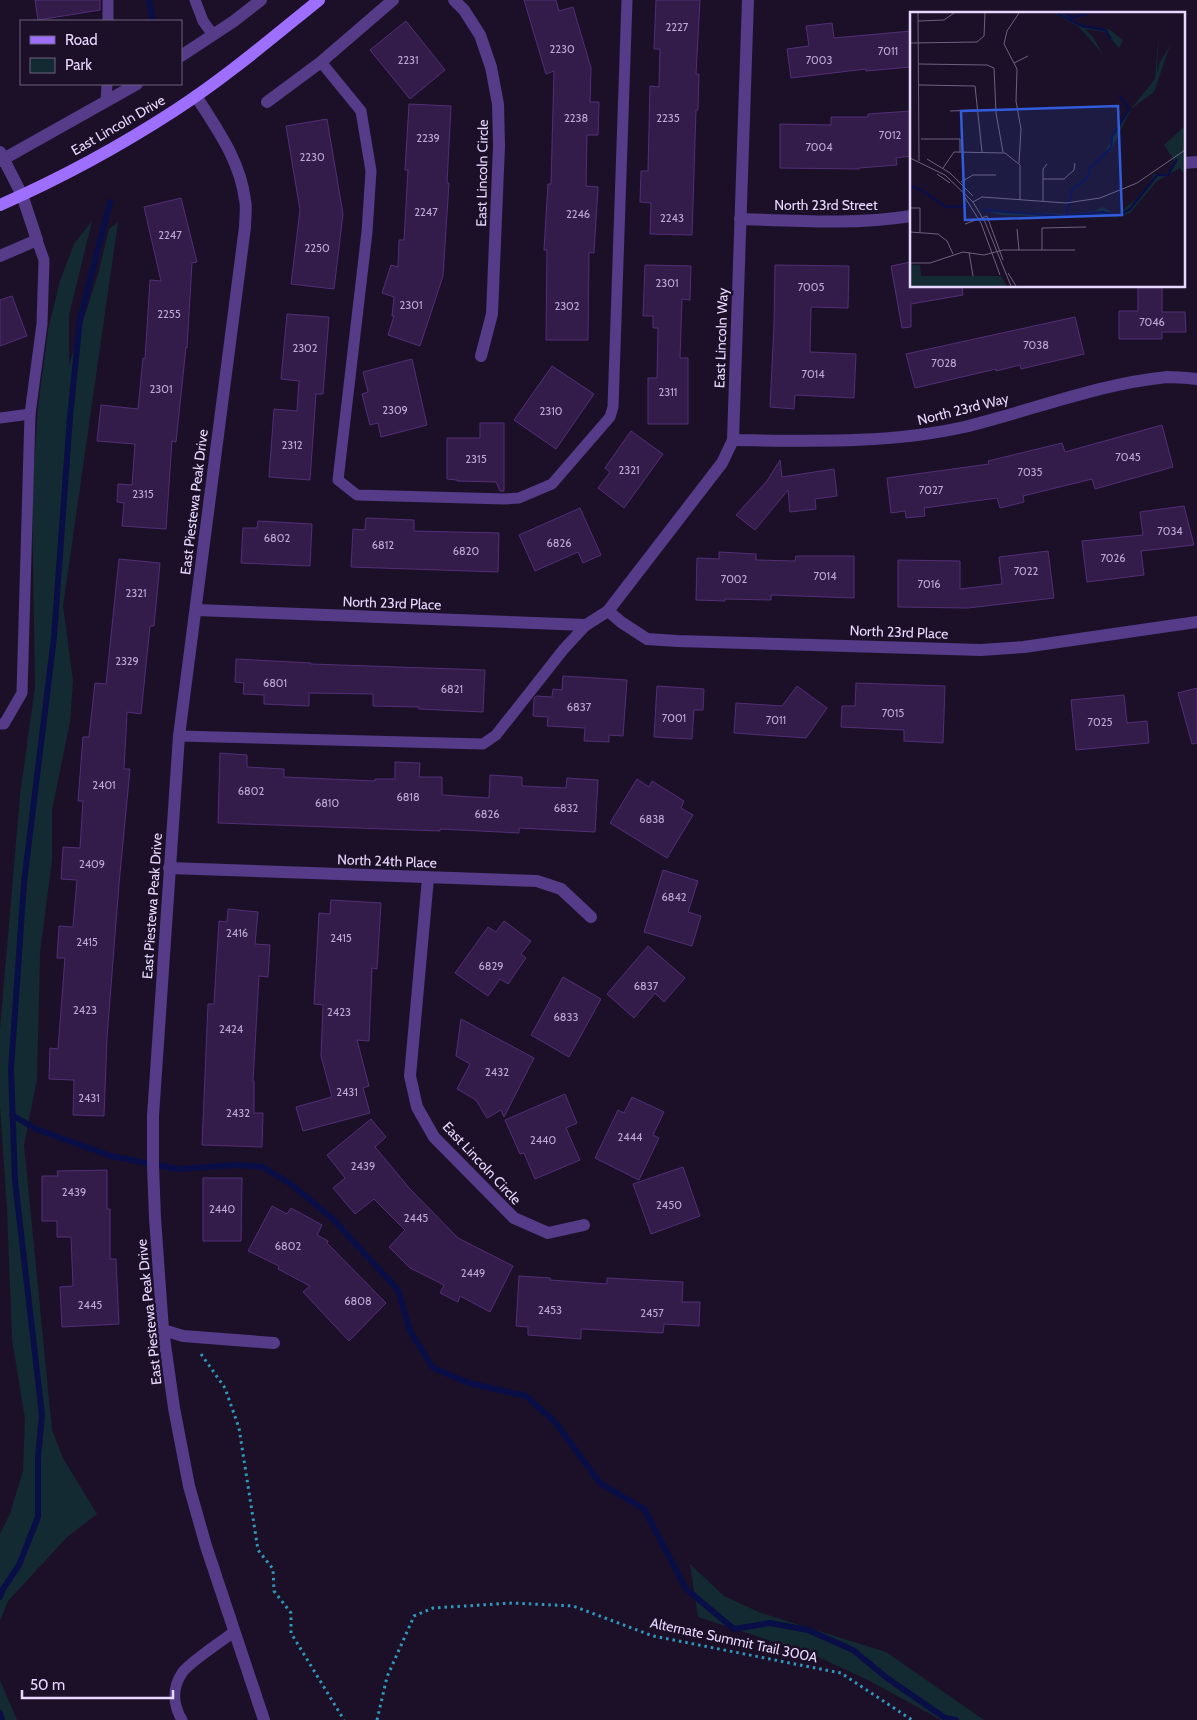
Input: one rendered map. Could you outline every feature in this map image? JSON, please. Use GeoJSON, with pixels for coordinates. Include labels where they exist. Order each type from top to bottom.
{"type":"FeatureCollection","features":[{"type":"Feature","properties":{"kind":"main road","name":"East Lincoln Drive"},"geometry":{"type":"LineString","coordinates":[[0,205],[102,153],[173,112],[273,38],[319,0]]}},
{"type":"Feature","properties":{"kind":"street"},"geometry":{"type":"LineString","coordinates":[[182,55],[234,21],[261,0]]}},
{"type":"Feature","properties":{"kind":"street"},"geometry":{"type":"LineString","coordinates":[[267,102],[321,62],[393,0]]}},
{"type":"Feature","properties":{"kind":"street","name":"East Lincoln Circle"},"geometry":{"type":"LineString","coordinates":[[454,0],[464,10],[480,35],[491,67],[498,104],[499,146],[492,314],[481,356]]}},
{"type":"Feature","properties":{"kind":"street","name":"East Lincoln Way"},"geometry":{"type":"LineString","coordinates":[[586,625],[608,611],[722,463],[732,440],[748,0]]}},
{"type":"Feature","properties":{"kind":"street","name":"East Lincoln Drive"},"geometry":{"type":"LineString","coordinates":[[1,158],[135,85]]}},
{"type":"Feature","properties":{"kind":"street","name":"East Piestewa Peak Drive"},"geometry":{"type":"LineString","coordinates":[[196,96],[220,132],[235,161],[246,201],[245,227],[179,736],[153,1116],[155,1218],[163,1330],[174,1408],[189,1486],[261,1719]]}},
{"type":"Feature","properties":{"kind":"street"},"geometry":{"type":"LineString","coordinates":[[0,256],[37,240],[22,195],[1,158]]}},
{"type":"Feature","properties":{"kind":"street"},"geometry":{"type":"LineString","coordinates":[[1184,163],[1197,162]]}},
{"type":"Feature","properties":{"kind":"street","name":"North 23rd Street"},"geometry":{"type":"LineString","coordinates":[[740,219],[858,221],[887,220],[910,216]]}},
{"type":"Feature","properties":{"kind":"street","name":"North 23rd Way"},"geometry":{"type":"LineString","coordinates":[[732,440],[804,441],[917,436],[964,427],[1095,389],[1168,377],[1197,379]]}},
{"type":"Feature","properties":{"kind":"street","name":"North 23rd Place"},"geometry":{"type":"LineString","coordinates":[[196,610],[586,625]]}},
{"type":"Feature","properties":{"kind":"street","name":"North 23rd Place"},"geometry":{"type":"LineString","coordinates":[[608,611],[647,639],[677,642],[981,650],[1024,647],[1197,622]]}},
{"type":"Feature","properties":{"kind":"street","name":"North 24th Place"},"geometry":{"type":"LineString","coordinates":[[169,868],[428,878],[537,880],[561,889],[591,918]]}},
{"type":"Feature","properties":{"kind":"street","name":"East Lincoln Circle"},"geometry":{"type":"LineString","coordinates":[[428,878],[410,1076],[417,1106],[434,1138],[514,1218],[548,1232],[584,1224]]}},
{"type":"Feature","properties":{"kind":"street"},"geometry":{"type":"LineString","coordinates":[[163,1330],[189,1337],[274,1343]]}},
{"type":"Feature","properties":{"kind":"lane"},"geometry":{"type":"LineString","coordinates":[[108,0],[108,20]]}},
{"type":"Feature","properties":{"kind":"lane"},"geometry":{"type":"LineString","coordinates":[[195,0],[203,21],[213,35]]}},
{"type":"Feature","properties":{"kind":"lane"},"geometry":{"type":"LineString","coordinates":[[321,62],[361,111],[371,171],[368,232],[338,480],[357,494],[519,498],[552,484],[610,417],[613,407],[627,0]]}},
{"type":"Feature","properties":{"kind":"lane"},"geometry":{"type":"LineString","coordinates":[[106,85],[106,102]]}},
{"type":"Feature","properties":{"kind":"lane"},"geometry":{"type":"LineString","coordinates":[[0,724],[4,724],[22,693],[30,414],[42,324],[44,260],[37,240]]}},
{"type":"Feature","properties":{"kind":"lane"},"geometry":{"type":"LineString","coordinates":[[0,418],[30,414]]}},
{"type":"Feature","properties":{"kind":"lane"},"geometry":{"type":"LineString","coordinates":[[179,736],[483,744],[496,735],[586,625]]}},
{"type":"Feature","properties":{"kind":"lane"},"geometry":{"type":"LineString","coordinates":[[182,1720],[176,1709],[175,1686],[183,1671],[234,1632]]}},
{"type":"Feature","properties":{"kind":"path"},"geometry":{"type":"LineString","coordinates":[[189,1337],[225,1388],[239,1428],[258,1550],[273,1569],[274,1591],[291,1613],[291,1633],[344,1720]]}},
{"type":"Feature","properties":{"kind":"path","name":"Alternate Summit Trail 300A"},"geometry":{"type":"LineString","coordinates":[[377,1720],[387,1677],[414,1616],[433,1608],[512,1603],[573,1606],[653,1636],[840,1673],[912,1720]]}},
{"type":"Feature","properties":{"kind":"green space"},"geometry":{"type":"Polygon","coordinates":[[[92,221],[69,315],[69,365],[99,271],[109,229],[118,222],[63,606],[73,681],[70,722],[52,810],[52,860],[40,953],[37,1079],[24,1145],[52,1430],[63,1458],[97,1514],[67,1537],[8,1601],[0,1621],[0,1534],[10,1514],[23,1471],[25,1419],[12,1339],[7,1208],[0,1106],[0,1030],[20,795],[35,687],[32,496],[38,408],[48,330],[60,281],[74,244],[92,221]]]}},
{"type":"Feature","properties":{"kind":"green space"},"geometry":{"type":"Polygon","coordinates":[[[690,1564],[724,1596],[761,1613],[886,1652],[984,1720],[941,1720],[868,1680],[814,1655],[698,1617],[690,1564]]]}},
{"type":"Feature","properties":{"kind":"green space"},"geometry":{"type":"Polygon","coordinates":[[[0,1680],[17,1720],[0,1720],[0,1680]]]}},
{"type":"Feature","properties":{"kind":"building"},"geometry":{"type":"Polygon","coordinates":[[[35,0],[100,0],[100,10],[38,20],[35,0]]]}},
{"type":"Feature","properties":{"kind":"building"},"geometry":{"type":"Polygon","coordinates":[[[524,0],[556,0],[559,11],[573,7],[591,68],[590,102],[599,102],[598,135],[587,135],[586,186],[598,187],[594,253],[589,252],[588,340],[546,340],[547,250],[544,250],[548,184],[551,184],[554,71],[546,74],[524,0]]]}},
{"type":"Feature","properties":{"kind":"building"},"geometry":{"type":"Polygon","coordinates":[[[656,0],[700,0],[696,74],[699,74],[698,110],[696,110],[692,235],[650,234],[651,203],[640,202],[641,171],[648,171],[650,86],[659,87],[660,49],[654,49],[656,0]]]}},
{"type":"Feature","properties":{"kind":"building"},"geometry":{"type":"Polygon","coordinates":[[[406,21],[445,70],[410,99],[370,50],[406,21]]]}},
{"type":"Feature","properties":{"kind":"building"},"geometry":{"type":"Polygon","coordinates":[[[832,23],[834,38],[910,31],[910,67],[866,71],[866,69],[791,78],[787,49],[809,46],[806,26],[832,23]]]}},
{"type":"Feature","properties":{"kind":"building"},"geometry":{"type":"Polygon","coordinates":[[[409,104],[451,106],[447,183],[449,183],[443,276],[420,346],[388,335],[394,316],[392,316],[394,297],[382,293],[391,265],[398,267],[399,240],[404,240],[408,170],[405,170],[409,104]]]}},
{"type":"Feature","properties":{"kind":"building"},"geometry":{"type":"Polygon","coordinates":[[[910,111],[910,156],[896,158],[897,165],[859,169],[780,168],[780,124],[831,125],[831,117],[868,117],[868,114],[910,111]]]}},
{"type":"Feature","properties":{"kind":"building"},"geometry":{"type":"Polygon","coordinates":[[[327,119],[343,214],[334,289],[291,284],[300,210],[286,126],[327,119]]]}},
{"type":"Feature","properties":{"kind":"building"},"geometry":{"type":"Polygon","coordinates":[[[181,198],[197,262],[192,263],[187,348],[176,442],[172,441],[166,529],[122,526],[124,503],[117,502],[118,484],[132,485],[135,444],[97,441],[101,405],[138,409],[143,358],[145,359],[150,280],[161,281],[144,207],[181,198]]]}},
{"type":"Feature","properties":{"kind":"building"},"geometry":{"type":"Polygon","coordinates":[[[910,262],[910,288],[962,288],[963,295],[911,304],[911,327],[902,328],[891,266],[910,262]]]}},
{"type":"Feature","properties":{"kind":"building"},"geometry":{"type":"Polygon","coordinates":[[[645,265],[691,266],[690,300],[682,299],[680,358],[688,358],[688,424],[648,424],[648,378],[657,378],[658,328],[653,328],[653,316],[643,316],[645,265]]]}},
{"type":"Feature","properties":{"kind":"building"},"geometry":{"type":"Polygon","coordinates":[[[775,265],[849,266],[848,308],[811,307],[810,352],[856,354],[854,398],[795,395],[794,409],[770,407],[775,265]]]}},
{"type":"Feature","properties":{"kind":"building"},"geometry":{"type":"Polygon","coordinates":[[[1138,288],[1162,288],[1162,312],[1185,312],[1186,332],[1162,332],[1162,339],[1119,339],[1119,311],[1138,311],[1138,288]]]}},
{"type":"Feature","properties":{"kind":"building"},"geometry":{"type":"Polygon","coordinates":[[[12,296],[27,336],[0,346],[0,300],[12,296]]]}},
{"type":"Feature","properties":{"kind":"building"},"geometry":{"type":"Polygon","coordinates":[[[287,314],[329,317],[323,394],[316,394],[310,480],[269,477],[274,409],[297,411],[299,381],[281,379],[287,314]]]}},
{"type":"Feature","properties":{"kind":"building"},"geometry":{"type":"Polygon","coordinates":[[[1075,317],[1084,354],[1021,369],[1020,365],[996,371],[996,369],[915,388],[906,354],[1075,317]]]}},
{"type":"Feature","properties":{"kind":"building"},"geometry":{"type":"Polygon","coordinates":[[[412,359],[427,425],[381,437],[378,423],[370,425],[362,394],[368,392],[363,372],[412,359]]]}},
{"type":"Feature","properties":{"kind":"building"},"geometry":{"type":"Polygon","coordinates":[[[552,366],[594,394],[556,449],[514,420],[552,366]]]}},
{"type":"Feature","properties":{"kind":"building"},"geometry":{"type":"Polygon","coordinates":[[[480,423],[504,423],[504,491],[500,491],[496,482],[447,479],[447,438],[480,438],[480,423]]]}},
{"type":"Feature","properties":{"kind":"building"},"geometry":{"type":"Polygon","coordinates":[[[1162,425],[1173,467],[1095,489],[1092,479],[1023,496],[1024,502],[1000,508],[997,498],[924,508],[925,516],[906,518],[905,511],[891,513],[887,478],[989,464],[988,461],[1062,443],[1065,452],[1162,425]]]}},
{"type":"Feature","properties":{"kind":"building"},"geometry":{"type":"Polygon","coordinates":[[[631,431],[663,454],[624,508],[598,488],[610,472],[605,468],[631,431]]]}},
{"type":"Feature","properties":{"kind":"building"},"geometry":{"type":"Polygon","coordinates":[[[780,460],[782,477],[834,469],[837,496],[815,499],[816,509],[790,512],[788,490],[755,530],[736,515],[767,481],[780,460]]]}},
{"type":"Feature","properties":{"kind":"building"},"geometry":{"type":"Polygon","coordinates":[[[1184,506],[1194,545],[1141,551],[1144,575],[1087,582],[1082,541],[1143,535],[1140,512],[1184,506]]]}},
{"type":"Feature","properties":{"kind":"building"},"geometry":{"type":"Polygon","coordinates":[[[580,508],[601,555],[583,563],[578,552],[535,571],[519,535],[580,508]]]}},
{"type":"Feature","properties":{"kind":"building"},"geometry":{"type":"Polygon","coordinates":[[[366,518],[414,520],[414,531],[499,533],[498,572],[351,567],[353,529],[365,530],[366,518]]]}},
{"type":"Feature","properties":{"kind":"building"},"geometry":{"type":"Polygon","coordinates":[[[258,521],[312,524],[310,566],[241,563],[243,528],[257,528],[258,521]]]}},
{"type":"Feature","properties":{"kind":"building"},"geometry":{"type":"Polygon","coordinates":[[[1048,551],[1054,598],[968,608],[898,607],[898,560],[960,561],[960,589],[1002,584],[999,557],[1048,551]]]}},
{"type":"Feature","properties":{"kind":"building"},"geometry":{"type":"Polygon","coordinates":[[[719,552],[756,554],[756,560],[795,561],[796,556],[854,556],[854,598],[771,595],[771,600],[696,600],[697,558],[719,559],[719,552]]]}},
{"type":"Feature","properties":{"kind":"building"},"geometry":{"type":"Polygon","coordinates":[[[119,559],[160,563],[154,626],[150,626],[141,714],[127,712],[124,769],[130,769],[107,1037],[104,1116],[73,1115],[74,1080],[49,1079],[50,1048],[58,1049],[65,958],[57,958],[59,926],[73,927],[77,880],[61,879],[63,847],[80,848],[83,801],[78,801],[83,737],[89,737],[95,683],[106,684],[119,559]]]}},
{"type":"Feature","properties":{"kind":"building"},"geometry":{"type":"Polygon","coordinates":[[[236,659],[311,664],[485,670],[483,712],[419,709],[419,707],[373,706],[373,694],[309,693],[309,706],[264,704],[264,695],[243,694],[244,683],[235,682],[236,659]]]}},
{"type":"Feature","properties":{"kind":"building"},"geometry":{"type":"Polygon","coordinates":[[[563,676],[627,680],[623,736],[609,735],[609,742],[584,741],[585,728],[547,726],[548,717],[533,716],[534,699],[536,696],[552,697],[553,689],[562,690],[563,676]]]}},
{"type":"Feature","properties":{"kind":"building"},"geometry":{"type":"Polygon","coordinates":[[[856,683],[945,686],[943,743],[904,741],[904,730],[841,727],[842,706],[855,706],[856,683]]]}},
{"type":"Feature","properties":{"kind":"building"},"geometry":{"type":"Polygon","coordinates":[[[657,686],[704,689],[703,710],[694,710],[692,739],[654,737],[657,686]]]}},
{"type":"Feature","properties":{"kind":"building"},"geometry":{"type":"Polygon","coordinates":[[[797,686],[827,708],[806,738],[734,733],[736,703],[782,706],[797,686]]]}},
{"type":"Feature","properties":{"kind":"building"},"geometry":{"type":"Polygon","coordinates":[[[1197,688],[1197,743],[1192,744],[1178,693],[1197,688]]]}},
{"type":"Feature","properties":{"kind":"building"},"geometry":{"type":"Polygon","coordinates":[[[1124,695],[1127,723],[1147,721],[1149,743],[1076,750],[1071,700],[1124,695]]]}},
{"type":"Feature","properties":{"kind":"building"},"geometry":{"type":"Polygon","coordinates":[[[220,753],[247,755],[247,767],[284,769],[284,777],[375,781],[375,779],[395,779],[395,762],[420,763],[419,777],[442,777],[442,795],[489,798],[490,775],[522,777],[522,786],[566,788],[567,778],[598,780],[595,832],[519,828],[519,833],[218,823],[220,753]]]}},
{"type":"Feature","properties":{"kind":"building"},"geometry":{"type":"Polygon","coordinates":[[[637,779],[649,787],[652,781],[684,801],[681,808],[693,815],[667,858],[610,823],[637,779]]]}},
{"type":"Feature","properties":{"kind":"building"},"geometry":{"type":"Polygon","coordinates":[[[663,870],[698,881],[688,912],[701,916],[692,946],[644,932],[663,870]]]}},
{"type":"Feature","properties":{"kind":"building"},"geometry":{"type":"Polygon","coordinates":[[[331,900],[381,903],[377,969],[372,968],[369,1041],[357,1040],[369,1086],[363,1088],[370,1113],[303,1131],[296,1107],[332,1097],[321,1056],[323,1005],[314,1004],[319,913],[330,914],[331,900]]]}},
{"type":"Feature","properties":{"kind":"building"},"geometry":{"type":"Polygon","coordinates":[[[228,909],[258,912],[255,944],[270,945],[268,977],[259,976],[253,1081],[254,1113],[263,1113],[262,1147],[202,1145],[208,1004],[214,1004],[219,921],[227,922],[228,909]]]}},
{"type":"Feature","properties":{"kind":"building"},"geometry":{"type":"Polygon","coordinates":[[[504,921],[531,941],[521,954],[526,958],[508,984],[500,979],[488,996],[455,973],[488,927],[496,932],[504,921]]]}},
{"type":"Feature","properties":{"kind":"building"},"geometry":{"type":"Polygon","coordinates":[[[648,946],[685,978],[664,1002],[655,993],[634,1018],[607,994],[648,946]]]}},
{"type":"Feature","properties":{"kind":"building"},"geometry":{"type":"Polygon","coordinates":[[[563,977],[601,999],[569,1057],[531,1035],[563,977]]]}},
{"type":"Feature","properties":{"kind":"building"},"geometry":{"type":"Polygon","coordinates":[[[461,1019],[534,1058],[504,1117],[501,1110],[487,1118],[476,1100],[457,1089],[470,1064],[456,1056],[461,1019]]]}},
{"type":"Feature","properties":{"kind":"building"},"geometry":{"type":"Polygon","coordinates":[[[565,1094],[577,1123],[566,1128],[580,1160],[535,1179],[524,1153],[520,1154],[505,1120],[565,1094]]]}},
{"type":"Feature","properties":{"kind":"building"},"geometry":{"type":"Polygon","coordinates":[[[632,1097],[664,1112],[653,1135],[659,1138],[639,1180],[595,1158],[618,1110],[624,1113],[632,1097]]]}},
{"type":"Feature","properties":{"kind":"building"},"geometry":{"type":"Polygon","coordinates":[[[371,1119],[386,1137],[375,1147],[410,1189],[458,1238],[513,1266],[490,1312],[460,1296],[458,1302],[440,1293],[444,1285],[410,1268],[389,1247],[405,1230],[374,1199],[355,1214],[333,1188],[345,1178],[327,1155],[371,1119]]]}},
{"type":"Feature","properties":{"kind":"building"},"geometry":{"type":"Polygon","coordinates":[[[683,1167],[700,1216],[651,1234],[633,1184],[683,1167]]]}},
{"type":"Feature","properties":{"kind":"building"},"geometry":{"type":"Polygon","coordinates":[[[107,1170],[107,1209],[110,1209],[110,1259],[116,1259],[119,1324],[62,1327],[60,1287],[73,1286],[71,1237],[57,1237],[57,1221],[42,1221],[42,1176],[58,1176],[57,1171],[107,1170]]]}},
{"type":"Feature","properties":{"kind":"building"},"geometry":{"type":"Polygon","coordinates":[[[203,1178],[242,1178],[241,1241],[203,1241],[203,1178]]]}},
{"type":"Feature","properties":{"kind":"building"},"geometry":{"type":"Polygon","coordinates":[[[272,1206],[287,1214],[291,1208],[322,1225],[317,1235],[328,1241],[327,1243],[386,1303],[349,1341],[303,1292],[310,1286],[278,1269],[279,1266],[248,1251],[272,1206]]]}},
{"type":"Feature","properties":{"kind":"building"},"geometry":{"type":"Polygon","coordinates":[[[519,1276],[607,1284],[607,1278],[683,1282],[682,1302],[700,1302],[699,1326],[664,1324],[663,1333],[581,1329],[581,1339],[528,1335],[528,1327],[516,1326],[519,1276]]]}},
{"type":"Feature","properties":{"kind":"waterway"},"geometry":{"type":"LineString","coordinates":[[149,0],[153,20]]}},
{"type":"Feature","properties":{"kind":"waterway"},"geometry":{"type":"LineString","coordinates":[[0,1597],[3,1589],[19,1565],[38,1517],[38,1457],[42,1415],[15,1181],[11,1069],[24,883],[54,637],[70,417],[80,319],[110,202]]}},
{"type":"Feature","properties":{"kind":"waterway"},"geometry":{"type":"LineString","coordinates":[[12,1115],[36,1129],[111,1156],[177,1169],[238,1165],[263,1167],[292,1185],[332,1218],[398,1290],[410,1331],[433,1368],[469,1383],[526,1396],[555,1422],[600,1483],[644,1509],[686,1589],[734,1629],[770,1623],[808,1630],[853,1650],[887,1678],[945,1718],[956,1720]]}},
{"type":"Feature","properties":{"kind":"waterway"},"geometry":{"type":"LineString","coordinates":[[0,1713],[2,1720]]}}]}
